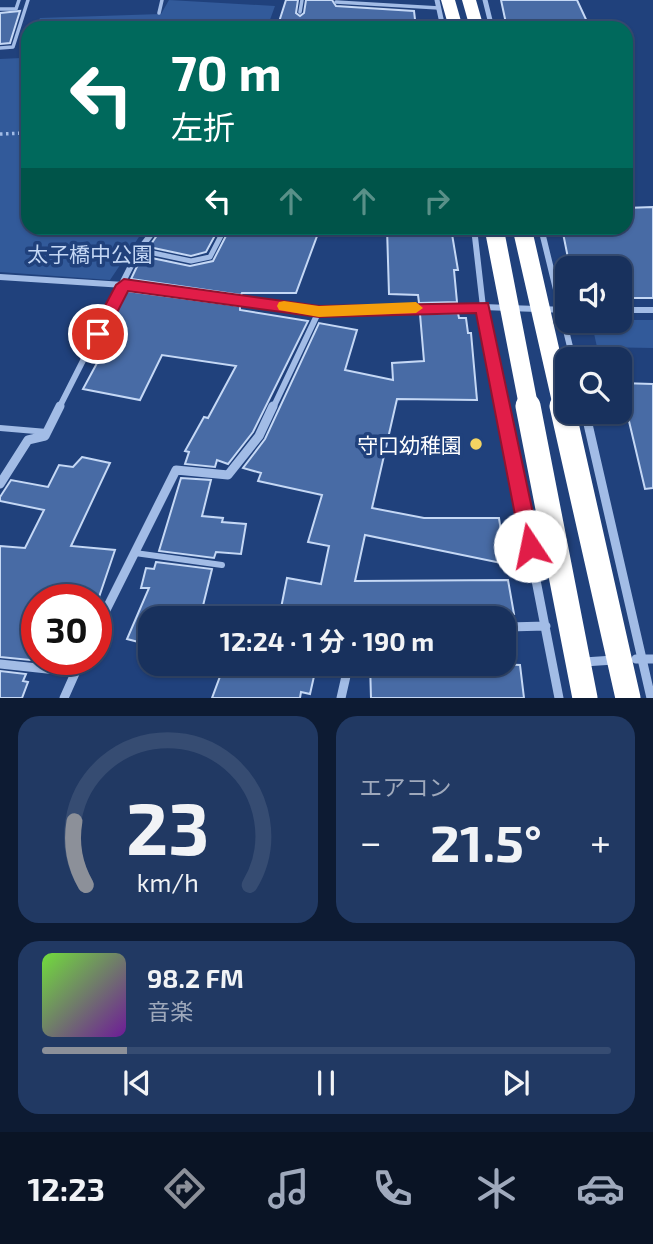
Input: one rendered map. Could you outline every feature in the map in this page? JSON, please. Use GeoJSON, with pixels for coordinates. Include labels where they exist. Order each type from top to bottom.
{"type":"FeatureCollection","features":[{"type":"Feature","properties":{"kind":"highway"},"geometry":{"type":"LineString","coordinates":[[469,0],[475,21]]}},
{"type":"Feature","properties":{"kind":"highway"},"geometry":{"type":"LineString","coordinates":[[444,4],[452,21]]}},
{"type":"Feature","properties":{"kind":"highway"},"geometry":{"type":"LineString","coordinates":[[496,235],[586,698]]}},
{"type":"Feature","properties":{"kind":"highway"},"geometry":{"type":"LineString","coordinates":[[524,235],[628,698]]}},
{"type":"Feature","properties":{"kind":"street"},"geometry":{"type":"LineString","coordinates":[[437,0],[444,4]]}},
{"type":"Feature","properties":{"kind":"street"},"geometry":{"type":"LineString","coordinates":[[485,0],[490,21]]}},
{"type":"Feature","properties":{"kind":"street"},"geometry":{"type":"LineString","coordinates":[[0,484],[28,440],[45,436],[124,285],[139,250],[151,235]]}},
{"type":"Feature","properties":{"kind":"street"},"geometry":{"type":"LineString","coordinates":[[475,235],[483,307],[559,698]]}},
{"type":"Feature","properties":{"kind":"street"},"geometry":{"type":"LineString","coordinates":[[543,235],[555,276]]}},
{"type":"Feature","properties":{"kind":"street"},"geometry":{"type":"LineString","coordinates":[[0,277],[124,285],[319,311],[483,307],[555,310]]}},
{"type":"Feature","properties":{"kind":"street"},"geometry":{"type":"LineString","coordinates":[[632,310],[653,310]]}},
{"type":"Feature","properties":{"kind":"street"},"geometry":{"type":"LineString","coordinates":[[112,598],[176,470],[228,475],[258,436],[319,311]]}},
{"type":"Feature","properties":{"kind":"street"},"geometry":{"type":"LineString","coordinates":[[588,424],[651,698]]}},
{"type":"Feature","properties":{"kind":"street"},"geometry":{"type":"LineString","coordinates":[[516,627],[546,626]]}},
{"type":"Feature","properties":{"kind":"street"},"geometry":{"type":"LineString","coordinates":[[554,664],[653,659]]}},
{"type":"Feature","properties":{"kind":"street"},"geometry":{"type":"LineString","coordinates":[[0,664],[21,666]]}},
{"type":"Feature","properties":{"kind":"street"},"geometry":{"type":"LineString","coordinates":[[64,698],[74,675]]}},
{"type":"Feature","properties":{"kind":"street"},"geometry":{"type":"LineString","coordinates":[[341,698],[346,676]]}},
{"type":"Feature","properties":{"kind":"lane"},"geometry":{"type":"LineString","coordinates":[[0,9],[16,9],[19,0],[28,0],[21,21]]}},
{"type":"Feature","properties":{"kind":"lane"},"geometry":{"type":"LineString","coordinates":[[159,13],[162,0]]}},
{"type":"Feature","properties":{"kind":"lane"},"geometry":{"type":"LineString","coordinates":[[300,12],[302,0]]}},
{"type":"Feature","properties":{"kind":"lane"},"geometry":{"type":"LineString","coordinates":[[336,2],[444,4]]}},
{"type":"Feature","properties":{"kind":"lane"},"geometry":{"type":"LineString","coordinates":[[0,47],[13,47],[21,22]]}},
{"type":"Feature","properties":{"kind":"lane"},"geometry":{"type":"LineString","coordinates":[[139,250],[191,261],[210,257],[221,235]]}},
{"type":"Feature","properties":{"kind":"lane"},"geometry":{"type":"LineString","coordinates":[[0,428],[47,432]]}},
{"type":"Feature","properties":{"kind":"lane"},"geometry":{"type":"LineString","coordinates":[[135,553],[222,565]]}},
{"type":"Feature","properties":{"kind":"path"},"geometry":{"type":"LineString","coordinates":[[0,134],[21,133]]}},
{"type":"Feature","properties":{"kind":"green space"},"geometry":{"type":"Polygon","coordinates":[[[169,0],[275,6],[270,21],[38,21],[40,18],[161,14],[169,0]]]}},
{"type":"Feature","properties":{"kind":"green space","name":"太子橋中公園"},"geometry":{"type":"Polygon","coordinates":[[[21,58],[21,235],[140,235],[110,280],[0,272],[0,59],[21,58]]]}},
{"type":"Feature","properties":{"kind":"green space"},"geometry":{"type":"Polygon","coordinates":[[[632,320],[653,320],[653,348],[597,347],[594,333],[632,333],[632,320]]]}},
{"type":"Feature","properties":{"kind":"building"},"geometry":{"type":"Polygon","coordinates":[[[286,0],[298,0],[296,13],[300,16],[304,13],[306,0],[332,0],[336,6],[414,11],[415,21],[315,20],[279,21],[286,0]]]}},
{"type":"Feature","properties":{"kind":"building"},"geometry":{"type":"Polygon","coordinates":[[[501,0],[577,0],[587,21],[506,21],[501,0]]]}},
{"type":"Feature","properties":{"kind":"building"},"geometry":{"type":"Polygon","coordinates":[[[20,11],[10,43],[0,44],[0,13],[20,11]]]}},
{"type":"Feature","properties":{"kind":"building"},"geometry":{"type":"Polygon","coordinates":[[[653,207],[653,298],[632,298],[632,256],[568,256],[563,235],[633,235],[633,208],[653,207]]]}},
{"type":"Feature","properties":{"kind":"building"},"geometry":{"type":"Polygon","coordinates":[[[157,235],[215,235],[206,252],[191,256],[149,247],[157,235]]]}},
{"type":"Feature","properties":{"kind":"building"},"geometry":{"type":"Polygon","coordinates":[[[226,235],[317,235],[296,293],[241,295],[131,279],[142,256],[190,266],[213,261],[226,235]]]}},
{"type":"Feature","properties":{"kind":"building"},"geometry":{"type":"Polygon","coordinates":[[[387,235],[452,235],[458,270],[454,270],[457,302],[419,303],[418,295],[389,294],[387,235]]]}},
{"type":"Feature","properties":{"kind":"building"},"geometry":{"type":"Polygon","coordinates":[[[127,291],[240,306],[240,310],[308,321],[253,432],[228,464],[217,460],[215,467],[185,464],[189,452],[185,451],[204,417],[208,418],[236,366],[162,355],[140,400],[83,389],[110,339],[103,338],[127,291]]]}},
{"type":"Feature","properties":{"kind":"building"},"geometry":{"type":"Polygon","coordinates":[[[458,313],[459,318],[466,318],[468,333],[471,333],[477,400],[397,399],[372,508],[424,518],[499,518],[506,564],[365,535],[355,581],[508,580],[513,606],[281,606],[287,578],[321,584],[329,546],[308,542],[322,495],[258,481],[261,473],[243,468],[265,439],[319,323],[357,330],[345,370],[393,380],[392,363],[424,361],[420,314],[458,313]]]}},
{"type":"Feature","properties":{"kind":"building"},"geometry":{"type":"Polygon","coordinates":[[[632,383],[653,384],[653,488],[645,489],[630,424],[632,424],[632,383]]]}},
{"type":"Feature","properties":{"kind":"building"},"geometry":{"type":"Polygon","coordinates":[[[82,457],[110,463],[71,546],[115,550],[103,584],[21,584],[21,659],[0,657],[0,546],[25,548],[44,510],[0,501],[0,497],[11,480],[48,487],[59,465],[73,467],[82,457]]]}},
{"type":"Feature","properties":{"kind":"building"},"geometry":{"type":"Polygon","coordinates":[[[181,478],[211,480],[202,516],[223,518],[222,522],[246,524],[241,554],[216,552],[214,558],[159,551],[181,478]]]}},
{"type":"Feature","properties":{"kind":"building"},"geometry":{"type":"Polygon","coordinates":[[[156,562],[212,569],[203,606],[141,606],[149,588],[141,588],[146,568],[154,569],[156,562]]]}},
{"type":"Feature","properties":{"kind":"building"},"geometry":{"type":"Polygon","coordinates":[[[138,614],[138,642],[127,639],[138,614]]]}},
{"type":"Feature","properties":{"kind":"building"},"geometry":{"type":"Polygon","coordinates":[[[516,665],[520,665],[524,698],[371,698],[370,676],[516,676],[516,665]]]}},
{"type":"Feature","properties":{"kind":"building"},"geometry":{"type":"Polygon","coordinates":[[[0,671],[26,675],[23,681],[28,682],[22,698],[0,698],[0,671]]]}},
{"type":"Feature","properties":{"kind":"building"},"geometry":{"type":"Polygon","coordinates":[[[220,676],[314,676],[310,694],[301,692],[300,698],[212,698],[220,676]]]}},
{"type":"Feature","properties":{"kind":"slow traffic"},"geometry":{"type":"LineString","coordinates":[[284,306],[319,311],[416,308]]}},
{"type":"Feature","properties":{"kind":"place","name":"守口幼稚園"},"geometry":{"type":"Point","coordinates":[476,444]}},
{"type":"Feature","properties":{"kind":"route"},"geometry":{"type":"LineString","coordinates":[[98,334],[124,285],[319,311],[483,307],[530,546]]}}]}
